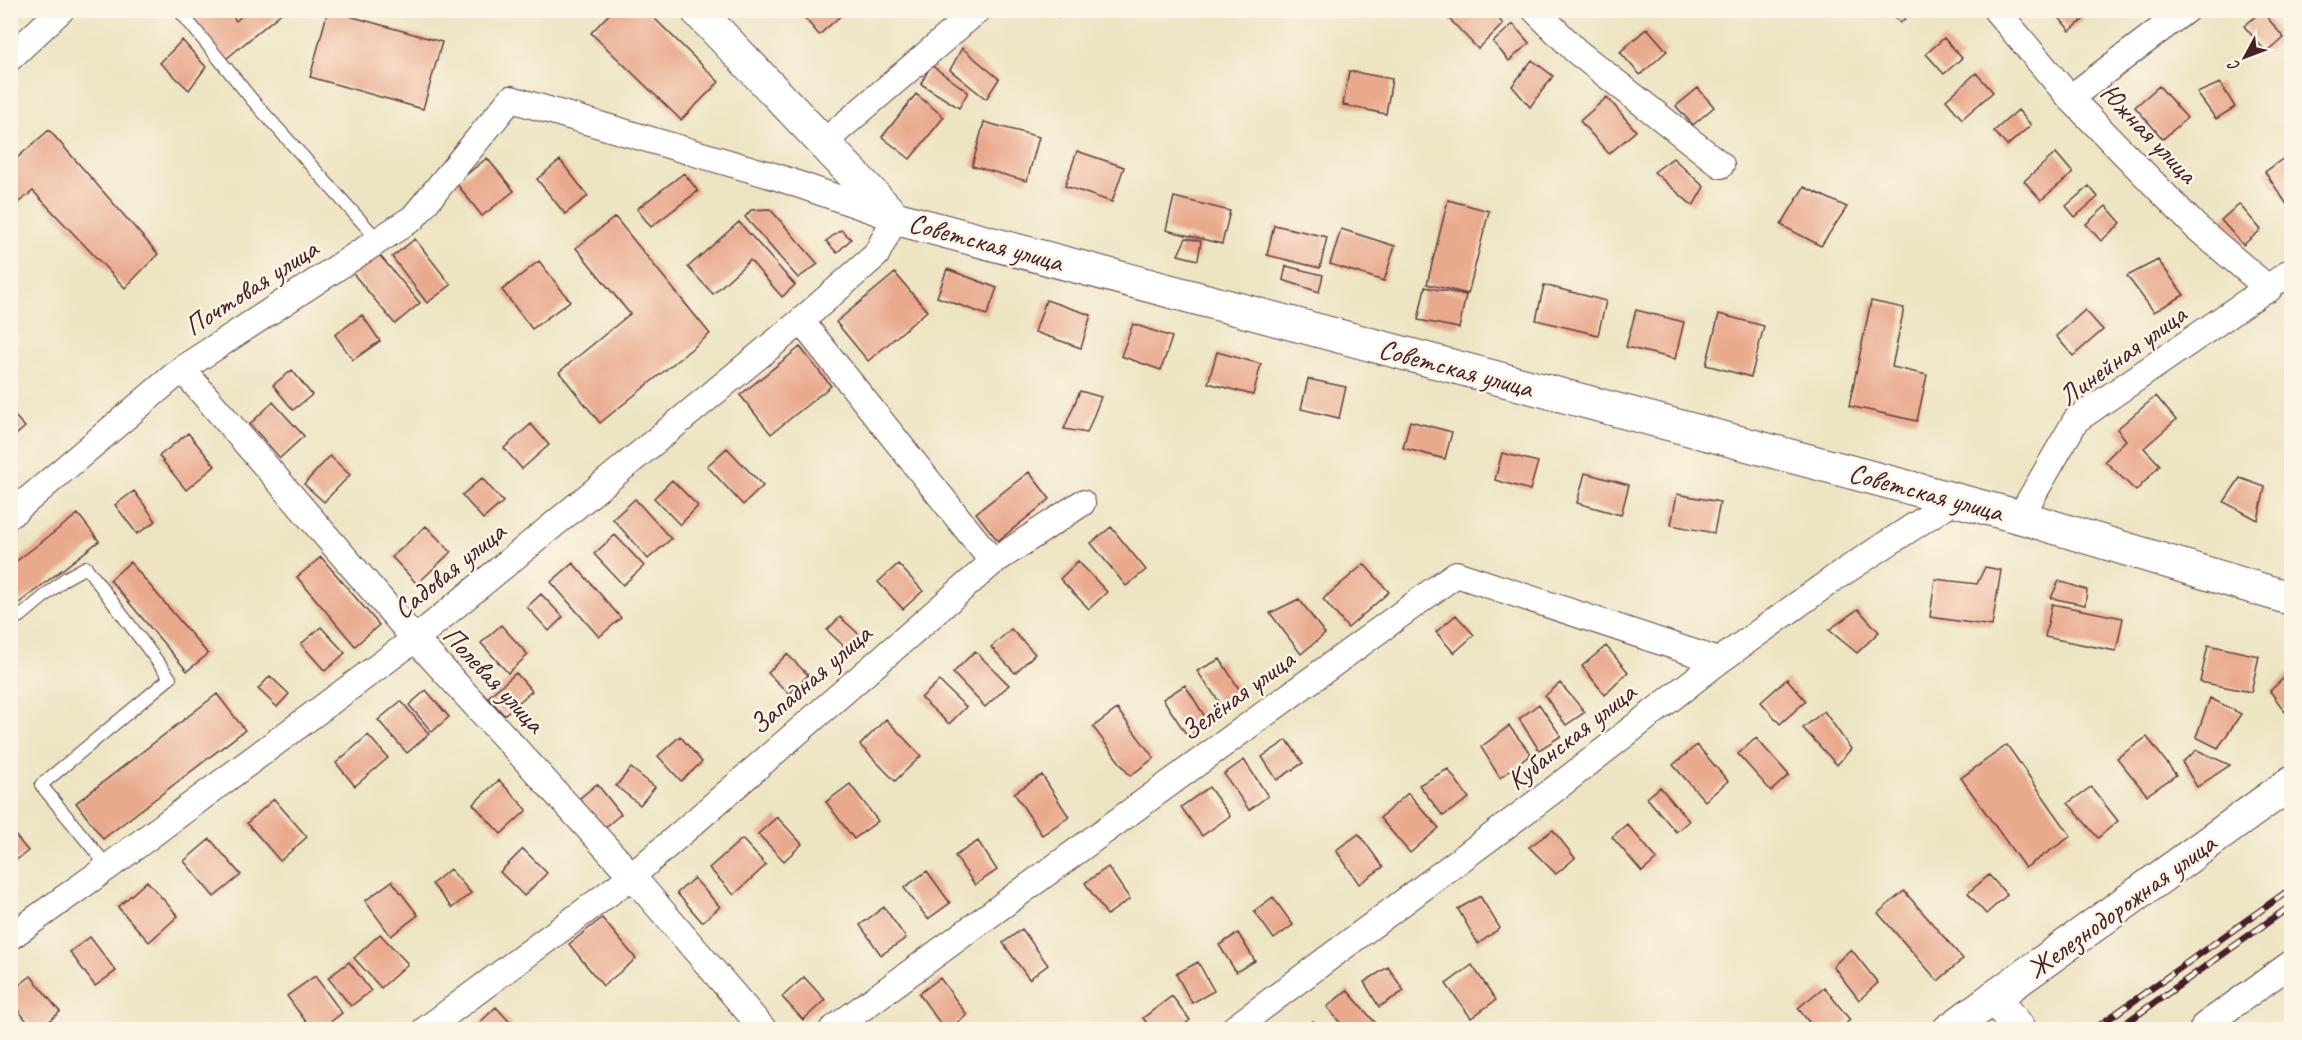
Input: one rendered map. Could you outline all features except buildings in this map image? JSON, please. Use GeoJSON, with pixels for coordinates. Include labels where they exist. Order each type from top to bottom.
{"type":"FeatureCollection","features":[{"type":"Feature","properties":{"kind":"street"},"geometry":{"type":"LineString","coordinates":[[10,58],[61,10]]}},
{"type":"Feature","properties":{"kind":"street","name":"Советская улица"},"geometry":{"type":"LineString","coordinates":[[697,10],[895,218],[2020,517],[2292,599]]}},
{"type":"Feature","properties":{"kind":"street"},"geometry":{"type":"LineString","coordinates":[[823,143],[978,10]]}},
{"type":"Feature","properties":{"kind":"street"},"geometry":{"type":"LineString","coordinates":[[1535,10],[1576,51],[1721,165]]}},
{"type":"Feature","properties":{"kind":"street","name":"Южная улица"},"geometry":{"type":"LineString","coordinates":[[1996,10],[2070,98],[2196,227],[2269,289]]}},
{"type":"Feature","properties":{"kind":"street"},"geometry":{"type":"LineString","coordinates":[[2070,98],[2186,10]]}},
{"type":"Feature","properties":{"kind":"street","name":"Почтовая улица"},"geometry":{"type":"LineString","coordinates":[[10,515],[182,369],[413,219],[511,99],[777,177],[895,218]]}},
{"type":"Feature","properties":{"kind":"street","name":"Садовая улица"},"geometry":{"type":"LineString","coordinates":[[10,937],[108,867],[414,639],[801,321],[876,255],[895,218]]}},
{"type":"Feature","properties":{"kind":"street","name":"Линейная улица"},"geometry":{"type":"LineString","coordinates":[[2020,517],[2076,420],[2292,272]]}},
{"type":"Feature","properties":{"kind":"street"},"geometry":{"type":"LineString","coordinates":[[801,321],[993,562]]}},
{"type":"Feature","properties":{"kind":"street","name":"Полевая улица"},"geometry":{"type":"LineString","coordinates":[[182,369],[414,639],[633,876],[764,1029]]}},
{"type":"Feature","properties":{"kind":"street","name":"Кубанская улица"},"geometry":{"type":"LineString","coordinates":[[1232,1029],[1551,792],[1719,661],[1836,577],[1954,501]]}},
{"type":"Feature","properties":{"kind":"street","name":"Западная улица"},"geometry":{"type":"LineString","coordinates":[[425,1029],[633,876],[993,562],[1082,503]]}},
{"type":"Feature","properties":{"kind":"street","name":"Зелёная улица"},"geometry":{"type":"LineString","coordinates":[[832,1029],[1456,574],[1719,661]]}},
{"type":"Feature","properties":{"kind":"street","name":"Железнодорожная улица"},"geometry":{"type":"LineString","coordinates":[[1949,1029],[2292,782]]}},
{"type":"Feature","properties":{"kind":"street"},"geometry":{"type":"LineString","coordinates":[[2202,1029],[2292,963]]}},
{"type":"Feature","properties":{"kind":"street"},"geometry":{"type":"LineString","coordinates":[[1994,998],[2020,1029]]}},
{"type":"Feature","properties":{"kind":"lane"},"geometry":{"type":"LineString","coordinates":[[179,10],[254,102],[379,241]]}},
{"type":"Feature","properties":{"kind":"lane"},"geometry":{"type":"LineString","coordinates":[[21,616],[66,578],[86,567],[170,678],[41,785],[108,867]]}},
{"type":"Feature","properties":{"kind":"railway"},"geometry":{"type":"LineString","coordinates":[[2093,1030],[2292,888]]}},
{"type":"Feature","properties":{"kind":"railway"},"geometry":{"type":"LineString","coordinates":[[2116,1030],[2292,905]]}}]}
